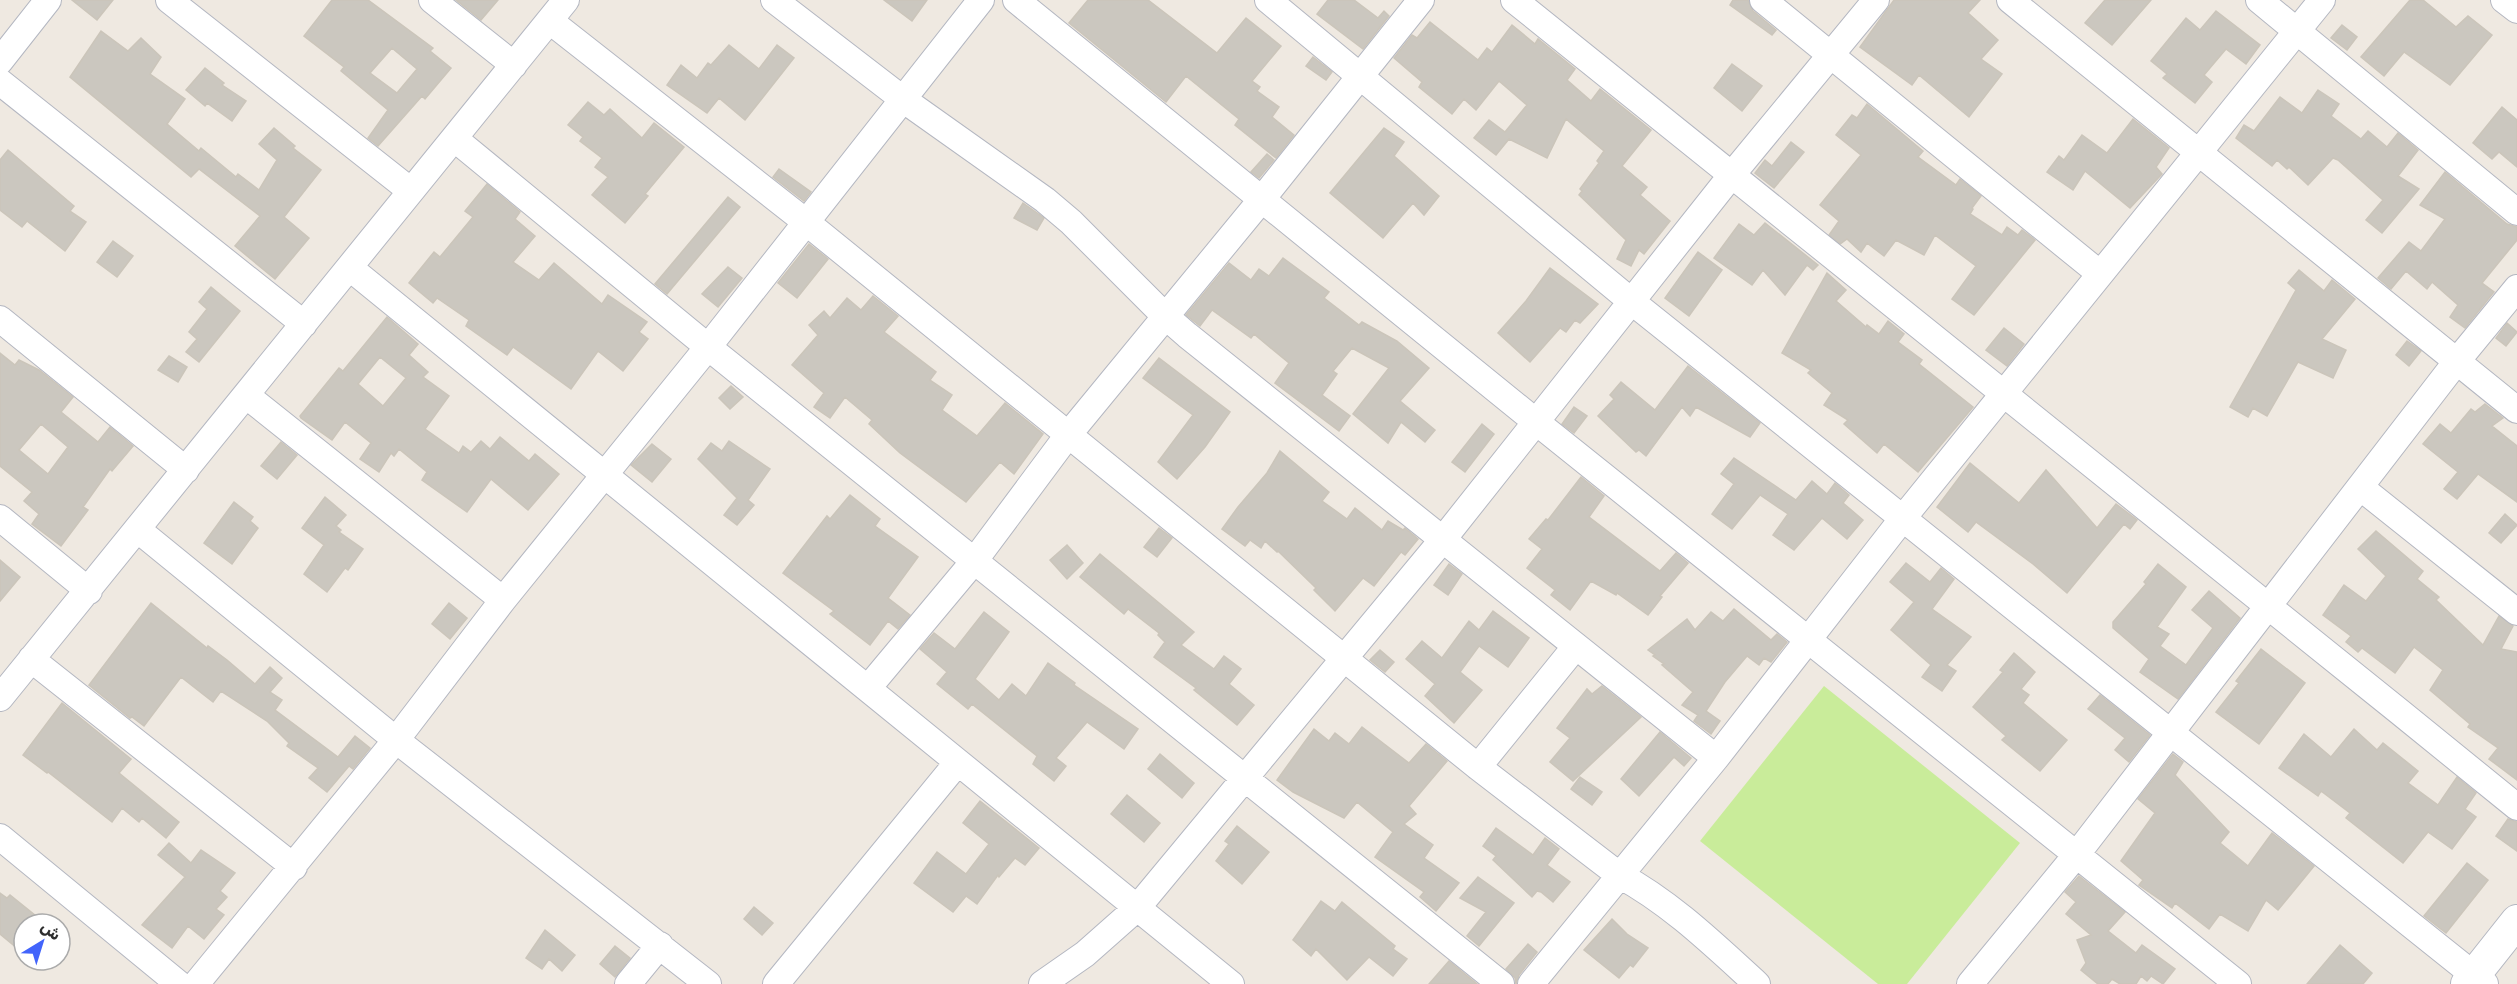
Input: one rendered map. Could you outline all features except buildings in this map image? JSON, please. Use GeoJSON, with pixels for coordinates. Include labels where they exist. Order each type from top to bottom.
{"type":"FeatureCollection","features":[{"type":"Feature","properties":{"kind":"street"},"geometry":{"type":"LineString","coordinates":[[0,61],[48,0]]}},
{"type":"Feature","properties":{"kind":"street"},"geometry":{"type":"LineString","coordinates":[[169,0],[411,191]]}},
{"type":"Feature","properties":{"kind":"street"},"geometry":{"type":"LineString","coordinates":[[432,0],[514,65]]}},
{"type":"Feature","properties":{"kind":"street"},"geometry":{"type":"LineString","coordinates":[[0,698],[566,0]]}},
{"type":"Feature","properties":{"kind":"street"},"geometry":{"type":"LineString","coordinates":[[774,0],[904,100],[1045,200],[1071,222],[1164,315],[1716,758]]}},
{"type":"Feature","properties":{"kind":"street"},"geometry":{"type":"LineString","coordinates":[[196,984],[396,740],[503,600],[708,347],[981,0]]}},
{"type":"Feature","properties":{"kind":"street"},"geometry":{"type":"LineString","coordinates":[[1016,0],[1535,421],[2238,984]]}},
{"type":"Feature","properties":{"kind":"street"},"geometry":{"type":"LineString","coordinates":[[1268,0],[1631,301],[2475,981],[2517,921]]}},
{"type":"Feature","properties":{"kind":"street"},"geometry":{"type":"LineString","coordinates":[[868,688],[975,560],[1068,435],[1164,315],[1262,199],[1420,0]]}},
{"type":"Feature","properties":{"kind":"street"},"geometry":{"type":"LineString","coordinates":[[1514,0],[1730,177],[2270,606],[2517,807]]}},
{"type":"Feature","properties":{"kind":"street"},"geometry":{"type":"LineString","coordinates":[[1762,0],[2099,273]]}},
{"type":"Feature","properties":{"kind":"street"},"geometry":{"type":"LineString","coordinates":[[1060,980],[1137,908],[1246,779],[1444,538],[1730,177],[1876,0]]}},
{"type":"Feature","properties":{"kind":"street"},"geometry":{"type":"LineString","coordinates":[[2010,0],[2517,410]]}},
{"type":"Feature","properties":{"kind":"street"},"geometry":{"type":"LineString","coordinates":[[2259,0],[2517,212]]}},
{"type":"Feature","properties":{"kind":"street"},"geometry":{"type":"LineString","coordinates":[[1531,984],[1716,758],[1808,638],[2099,273],[2322,0]]}},
{"type":"Feature","properties":{"kind":"street"},"geometry":{"type":"LineString","coordinates":[[2504,0],[2517,10]]}},
{"type":"Feature","properties":{"kind":"street"},"geometry":{"type":"LineString","coordinates":[[550,21],[806,222],[1478,766],[1619,875],[1640,886],[1682,916],[1757,984]]}},
{"type":"Feature","properties":{"kind":"street"},"geometry":{"type":"LineString","coordinates":[[0,82],[304,324]]}},
{"type":"Feature","properties":{"kind":"street"},"geometry":{"type":"LineString","coordinates":[[454,139],[708,347],[1501,984]]}},
{"type":"Feature","properties":{"kind":"street"},"geometry":{"type":"LineString","coordinates":[[350,268],[1227,983]]}},
{"type":"Feature","properties":{"kind":"street"},"geometry":{"type":"LineString","coordinates":[[1978,981],[2270,606],[2457,361],[2517,288]]}},
{"type":"Feature","properties":{"kind":"street"},"geometry":{"type":"LineString","coordinates":[[0,319],[186,470]]}},
{"type":"Feature","properties":{"kind":"street"},"geometry":{"type":"LineString","coordinates":[[247,396],[503,600]]}},
{"type":"Feature","properties":{"kind":"street"},"geometry":{"type":"LineString","coordinates":[[2360,487],[2517,612]]}},
{"type":"Feature","properties":{"kind":"street"},"geometry":{"type":"LineString","coordinates":[[0,518],[89,591]]}},
{"type":"Feature","properties":{"kind":"street"},"geometry":{"type":"LineString","coordinates":[[137,529],[396,740],[708,984]]}},
{"type":"Feature","properties":{"kind":"street"},"geometry":{"type":"LineString","coordinates":[[1478,766],[1576,646]]}},
{"type":"Feature","properties":{"kind":"street"},"geometry":{"type":"LineString","coordinates":[[31,659],[294,867]]}},
{"type":"Feature","properties":{"kind":"street"},"geometry":{"type":"LineString","coordinates":[[776,984],[958,762]]}},
{"type":"Feature","properties":{"kind":"street"},"geometry":{"type":"LineString","coordinates":[[0,837],[179,984]]}},
{"type":"Feature","properties":{"kind":"street"},"geometry":{"type":"LineString","coordinates":[[628,984],[660,945]]}},
{"type":"Feature","properties":{"kind":"green space"},"geometry":{"type":"Polygon","coordinates":[[[1824,686],[2020,843],[1907,984],[1878,984],[1700,841],[1824,686]]]}}]}
